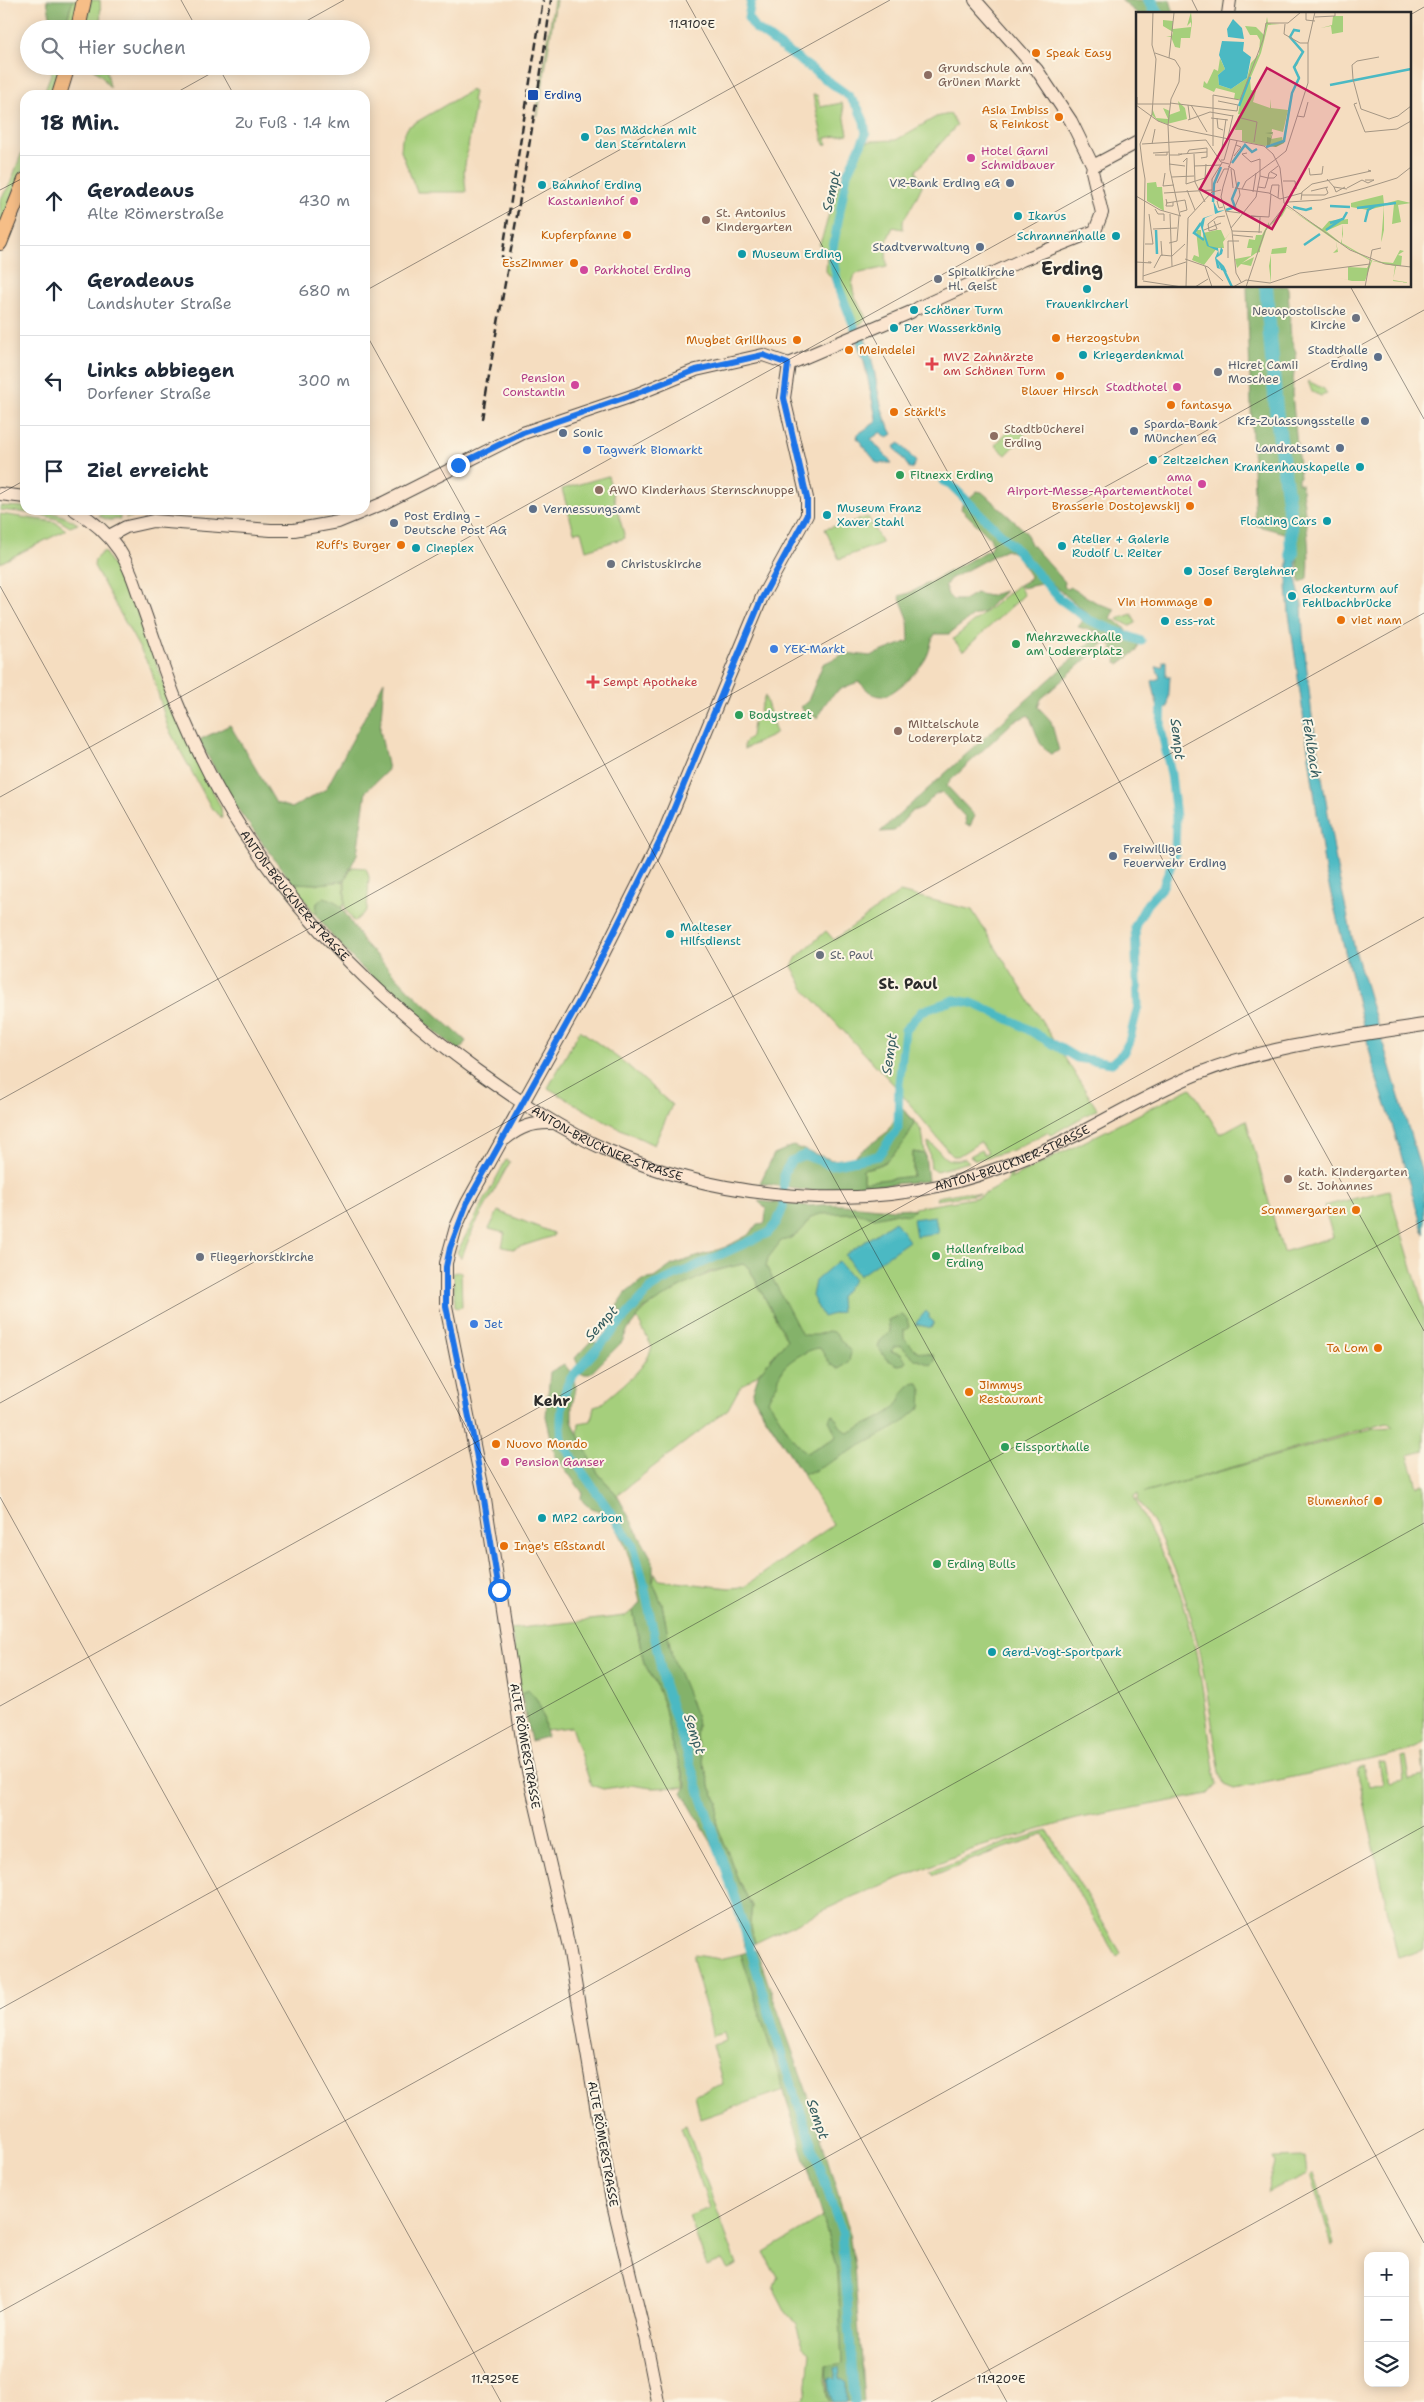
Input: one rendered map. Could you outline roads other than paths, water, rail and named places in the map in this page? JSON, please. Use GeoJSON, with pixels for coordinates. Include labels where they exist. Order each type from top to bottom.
{"type":"FeatureCollection","features":[{"type":"Feature","properties":{"kind":"main road"},"geometry":{"type":"LineString","coordinates":[[80,20],[84,0]]}},
{"type":"Feature","properties":{"kind":"main road"},"geometry":{"type":"LineString","coordinates":[[370,509],[523,433],[635,394],[696,370],[763,355],[788,364],[1095,230],[1102,213],[1092,171],[1093,166],[1071,121],[1035,67],[975,0]]}},
{"type":"Feature","properties":{"kind":"main road"},"geometry":{"type":"LineString","coordinates":[[61,90],[65,75]]}},
{"type":"Feature","properties":{"kind":"main road"},"geometry":{"type":"LineString","coordinates":[[1093,166],[1136,143]]}},
{"type":"Feature","properties":{"kind":"main road"},"geometry":{"type":"LineString","coordinates":[[0,243],[20,193]]}},
{"type":"Feature","properties":{"kind":"main road","name":"ALTE RÖMERSTRASSE"},"geometry":{"type":"LineString","coordinates":[[658,2402],[645,2337],[612,2200],[569,1947],[525,1758],[485,1500],[446,1306],[446,1267],[456,1227],[467,1203],[580,1000],[664,832],[762,598],[807,515],[807,498],[784,398],[788,364]]}},
{"type":"Feature","properties":{"kind":"main road"},"geometry":{"type":"LineString","coordinates":[[0,494],[20,496]]}},
{"type":"Feature","properties":{"kind":"main road","name":"ANTON-BRUCKNER-STRASSE"},"geometry":{"type":"LineString","coordinates":[[83,515],[108,536],[122,554],[134,582],[176,701],[197,747],[235,819],[261,858],[311,922],[358,973],[429,1036],[553,1123],[610,1152],[668,1172],[724,1186],[794,1195],[847,1196],[891,1194],[937,1186],[963,1179],[1046,1149],[1166,1088],[1214,1068],[1266,1052],[1424,1025]]}},
{"type":"Feature","properties":{"kind":"main road"},"geometry":{"type":"LineString","coordinates":[[108,536],[126,527],[154,521],[294,530],[338,522],[355,515]]}},
{"type":"Feature","properties":{"kind":"main road"},"geometry":{"type":"LineString","coordinates":[[501,1142],[518,1128],[539,1122],[553,1123]]}},
{"type":"Feature","properties":{"kind":"water"},"geometry":{"type":"Polygon","coordinates":[[[849,315],[867,342],[881,405],[893,434],[887,438],[881,432],[871,439],[892,463],[877,463],[857,438],[858,434],[876,422],[876,418],[864,361],[849,320],[849,315]]]}},
{"type":"Feature","properties":{"kind":"water"},"geometry":{"type":"Polygon","coordinates":[[[900,443],[916,462],[911,470],[894,447],[900,443]]]}},
{"type":"Feature","properties":{"kind":"water"},"geometry":{"type":"Polygon","coordinates":[[[1289,536],[1295,536],[1297,584],[1302,605],[1303,635],[1312,716],[1337,868],[1355,950],[1424,1180],[1424,1234],[1390,1117],[1376,1077],[1325,870],[1289,614],[1287,586],[1289,536]]]}},
{"type":"Feature","properties":{"kind":"water","name":"Sempt"},"geometry":{"type":"Polygon","coordinates":[[[1163,661],[1166,661],[1166,676],[1170,676],[1168,707],[1158,709],[1152,681],[1160,678],[1156,667],[1163,666],[1163,661]]]}},
{"type":"Feature","properties":{"kind":"water"},"geometry":{"type":"Polygon","coordinates":[[[935,1216],[938,1233],[916,1236],[913,1219],[935,1216]]]}},
{"type":"Feature","properties":{"kind":"water"},"geometry":{"type":"Polygon","coordinates":[[[895,1221],[909,1241],[859,1276],[845,1255],[895,1221]]]}},
{"type":"Feature","properties":{"kind":"water"},"geometry":{"type":"Polygon","coordinates":[[[838,1261],[854,1280],[840,1297],[841,1312],[823,1317],[812,1296],[815,1281],[838,1261]]]}},
{"type":"Feature","properties":{"kind":"water"},"geometry":{"type":"Polygon","coordinates":[[[926,1311],[929,1314],[929,1318],[934,1322],[931,1328],[915,1324],[926,1311]]]}},
{"type":"Feature","properties":{"kind":"water"},"geometry":{"type":"Polygon","coordinates":[[[839,2367],[840,2378],[847,2383],[847,2402],[831,2402],[828,2381],[830,2378],[836,2379],[834,2368],[839,2367]]]}},
{"type":"Feature","properties":{"kind":"waterway","name":"Sempt"},"geometry":{"type":"LineString","coordinates":[[753,0],[748,18],[755,28],[849,96],[858,108],[864,121],[866,134],[847,174],[832,253],[838,286],[854,326]]}},
{"type":"Feature","properties":{"kind":"waterway","name":"Fehlbach"},"geometry":{"type":"LineString","coordinates":[[1150,0],[1156,12]]}},
{"type":"Feature","properties":{"kind":"waterway","name":"Fehlbach"},"geometry":{"type":"LineString","coordinates":[[1266,288],[1276,409],[1291,525],[1292,554]]}},
{"type":"Feature","properties":{"kind":"waterway","name":"Sempt"},"geometry":{"type":"LineString","coordinates":[[943,481],[950,484],[1013,546],[1060,599],[1089,620],[1141,641]]}},
{"type":"Feature","properties":{"kind":"waterway","name":"Sempt"},"geometry":{"type":"LineString","coordinates":[[855,2402],[842,2233],[784,2063],[734,1895],[664,1684],[643,1580],[633,1545],[563,1444],[561,1420],[563,1402],[570,1379],[650,1289],[661,1282],[768,1233],[777,1222],[783,1208],[784,1173],[791,1161],[804,1155],[831,1165],[878,1156],[898,1129],[899,1084],[905,1030],[922,1011],[954,1000],[972,1003],[1017,1023],[1077,1058],[1112,1063],[1123,1053],[1129,1042],[1138,1006],[1135,926],[1147,904],[1163,886],[1175,855],[1176,817],[1171,774],[1161,729],[1162,698]]}},
{"type":"Feature","properties":{"kind":"railway"},"geometry":{"type":"LineString","coordinates":[[501,263],[543,0]]}},
{"type":"Feature","properties":{"kind":"railway"},"geometry":{"type":"LineString","coordinates":[[482,419],[536,105],[551,0]]}},
{"type":"Feature","properties":{"kind":"place","name":"Speak Easy"},"geometry":{"type":"Point","coordinates":[1036,53]}},
{"type":"Feature","properties":{"kind":"place","name":"Grundschule am Grünen Markt"},"geometry":{"type":"Point","coordinates":[928,75]}},
{"type":"Feature","properties":{"kind":"place","name":"Erding"},"geometry":{"type":"Point","coordinates":[533,95]}},
{"type":"Feature","properties":{"kind":"place","name":"Asia Imbiss & Feinkost"},"geometry":{"type":"Point","coordinates":[1059,117]}},
{"type":"Feature","properties":{"kind":"place","name":"Das Mädchen mit den Sterntalern"},"geometry":{"type":"Point","coordinates":[585,137]}},
{"type":"Feature","properties":{"kind":"place","name":"Hotel Garni Schmidbauer"},"geometry":{"type":"Point","coordinates":[971,158]}},
{"type":"Feature","properties":{"kind":"place","name":"VR-Bank Erding eG"},"geometry":{"type":"Point","coordinates":[1010,183]}},
{"type":"Feature","properties":{"kind":"place","name":"Bahnhof Erding"},"geometry":{"type":"Point","coordinates":[542,185]}},
{"type":"Feature","properties":{"kind":"place","name":"Kastanienhof"},"geometry":{"type":"Point","coordinates":[634,201]}},
{"type":"Feature","properties":{"kind":"place","name":"Ikarus"},"geometry":{"type":"Point","coordinates":[1018,216]}},
{"type":"Feature","properties":{"kind":"place","name":"St. Antonius Kindergarten"},"geometry":{"type":"Point","coordinates":[706,220]}},
{"type":"Feature","properties":{"kind":"place","name":"Kupferpfanne"},"geometry":{"type":"Point","coordinates":[627,235]}},
{"type":"Feature","properties":{"kind":"place","name":"Schrannenhalle"},"geometry":{"type":"Point","coordinates":[1116,236]}},
{"type":"Feature","properties":{"kind":"place","name":"Stadtverwaltung"},"geometry":{"type":"Point","coordinates":[980,247]}},
{"type":"Feature","properties":{"kind":"place","name":"Museum Erding"},"geometry":{"type":"Point","coordinates":[742,254]}},
{"type":"Feature","properties":{"kind":"place","name":"EssZimmer"},"geometry":{"type":"Point","coordinates":[574,263]}},
{"type":"Feature","properties":{"kind":"place","name":"Parkhotel Erding"},"geometry":{"type":"Point","coordinates":[584,270]}},
{"type":"Feature","properties":{"kind":"place","name":"Spitalkirche Hl. Geist"},"geometry":{"type":"Point","coordinates":[938,279]}},
{"type":"Feature","properties":{"kind":"place","name":"Frauenkircherl"},"geometry":{"type":"Point","coordinates":[1087,289]}},
{"type":"Feature","properties":{"kind":"place","name":"Schöner Turm"},"geometry":{"type":"Point","coordinates":[914,310]}},
{"type":"Feature","properties":{"kind":"place","name":"Neuapostolische Kirche"},"geometry":{"type":"Point","coordinates":[1356,318]}},
{"type":"Feature","properties":{"kind":"place","name":"Der Wasserkönig"},"geometry":{"type":"Point","coordinates":[894,328]}},
{"type":"Feature","properties":{"kind":"place","name":"Herzogstubn"},"geometry":{"type":"Point","coordinates":[1056,338]}},
{"type":"Feature","properties":{"kind":"place","name":"Mugbet Grillhaus"},"geometry":{"type":"Point","coordinates":[797,340]}},
{"type":"Feature","properties":{"kind":"place","name":"Meindelei"},"geometry":{"type":"Point","coordinates":[849,350]}},
{"type":"Feature","properties":{"kind":"place","name":"Kriegerdenkmal"},"geometry":{"type":"Point","coordinates":[1083,355]}},
{"type":"Feature","properties":{"kind":"place","name":"Stadthalle Erding"},"geometry":{"type":"Point","coordinates":[1378,357]}},
{"type":"Feature","properties":{"kind":"place","name":"MVZ Zahnärzte am Schönen Turm"},"geometry":{"type":"Point","coordinates":[932,364]}},
{"type":"Feature","properties":{"kind":"place","name":"Hicret Camii Moschee"},"geometry":{"type":"Point","coordinates":[1218,372]}},
{"type":"Feature","properties":{"kind":"place","name":"Blauer Hirsch"},"geometry":{"type":"Point","coordinates":[1060,376]}},
{"type":"Feature","properties":{"kind":"place","name":"Pension Constantin"},"geometry":{"type":"Point","coordinates":[575,385]}},
{"type":"Feature","properties":{"kind":"place","name":"Stadthotel"},"geometry":{"type":"Point","coordinates":[1177,387]}},
{"type":"Feature","properties":{"kind":"place","name":"fantasya"},"geometry":{"type":"Point","coordinates":[1171,405]}},
{"type":"Feature","properties":{"kind":"place","name":"Stärkl's"},"geometry":{"type":"Point","coordinates":[894,412]}},
{"type":"Feature","properties":{"kind":"place","name":"Kfz-Zulassungsstelle"},"geometry":{"type":"Point","coordinates":[1365,421]}},
{"type":"Feature","properties":{"kind":"place","name":"Sparda-Bank München eG"},"geometry":{"type":"Point","coordinates":[1134,431]}},
{"type":"Feature","properties":{"kind":"place","name":"Sonic"},"geometry":{"type":"Point","coordinates":[563,433]}},
{"type":"Feature","properties":{"kind":"place","name":"Stadtbücherei Erding"},"geometry":{"type":"Point","coordinates":[994,436]}},
{"type":"Feature","properties":{"kind":"place","name":"Landratsamt"},"geometry":{"type":"Point","coordinates":[1340,448]}},
{"type":"Feature","properties":{"kind":"place","name":"Tagwerk Biomarkt"},"geometry":{"type":"Point","coordinates":[587,450]}},
{"type":"Feature","properties":{"kind":"place","name":"Zeitzeichen"},"geometry":{"type":"Point","coordinates":[1153,460]}},
{"type":"Feature","properties":{"kind":"place","name":"Krankenhauskapelle"},"geometry":{"type":"Point","coordinates":[1360,467]}},
{"type":"Feature","properties":{"kind":"place","name":"Fitnexx Erding"},"geometry":{"type":"Point","coordinates":[900,475]}},
{"type":"Feature","properties":{"kind":"place","name":"ama Airport-Messe-Apartementhotel"},"geometry":{"type":"Point","coordinates":[1202,484]}},
{"type":"Feature","properties":{"kind":"place","name":"AWO Kinderhaus Sternschnuppe"},"geometry":{"type":"Point","coordinates":[599,490]}},
{"type":"Feature","properties":{"kind":"place","name":"Brasserie Dostojewskij"},"geometry":{"type":"Point","coordinates":[1190,506]}},
{"type":"Feature","properties":{"kind":"place","name":"Vermessungsamt"},"geometry":{"type":"Point","coordinates":[533,509]}},
{"type":"Feature","properties":{"kind":"place","name":"Museum Franz Xaver Stahl"},"geometry":{"type":"Point","coordinates":[827,515]}},
{"type":"Feature","properties":{"kind":"place","name":"Floating Cars"},"geometry":{"type":"Point","coordinates":[1327,521]}},
{"type":"Feature","properties":{"kind":"place","name":"Post Erding - Deutsche Post AG"},"geometry":{"type":"Point","coordinates":[394,523]}},
{"type":"Feature","properties":{"kind":"place","name":"Ruff's Burger"},"geometry":{"type":"Point","coordinates":[401,545]}},
{"type":"Feature","properties":{"kind":"place","name":"Atelier + Galerie Rudolf L. Reiter"},"geometry":{"type":"Point","coordinates":[1062,546]}},
{"type":"Feature","properties":{"kind":"place","name":"Cineplex"},"geometry":{"type":"Point","coordinates":[416,548]}},
{"type":"Feature","properties":{"kind":"place","name":"Christuskirche"},"geometry":{"type":"Point","coordinates":[611,564]}},
{"type":"Feature","properties":{"kind":"place","name":"Josef Berglehner"},"geometry":{"type":"Point","coordinates":[1188,571]}},
{"type":"Feature","properties":{"kind":"place","name":"Glockenturm auf Fehlbachbrücke"},"geometry":{"type":"Point","coordinates":[1292,596]}},
{"type":"Feature","properties":{"kind":"place","name":"Vin Hommage"},"geometry":{"type":"Point","coordinates":[1208,602]}},
{"type":"Feature","properties":{"kind":"place","name":"viet nam"},"geometry":{"type":"Point","coordinates":[1341,620]}},
{"type":"Feature","properties":{"kind":"place","name":"ess-rat"},"geometry":{"type":"Point","coordinates":[1165,621]}},
{"type":"Feature","properties":{"kind":"place","name":"Mehrzweckhalle am Lodererplatz"},"geometry":{"type":"Point","coordinates":[1016,644]}},
{"type":"Feature","properties":{"kind":"place","name":"YEK-Markt"},"geometry":{"type":"Point","coordinates":[774,649]}},
{"type":"Feature","properties":{"kind":"place","name":"Sempt Apotheke"},"geometry":{"type":"Point","coordinates":[593,682]}},
{"type":"Feature","properties":{"kind":"place","name":"Bodystreet"},"geometry":{"type":"Point","coordinates":[739,715]}},
{"type":"Feature","properties":{"kind":"place","name":"Mittelschule Lodererplatz"},"geometry":{"type":"Point","coordinates":[898,731]}},
{"type":"Feature","properties":{"kind":"place","name":"Freiwillige Feuerwehr Erding"},"geometry":{"type":"Point","coordinates":[1113,856]}},
{"type":"Feature","properties":{"kind":"place","name":"Malteser Hilfsdienst"},"geometry":{"type":"Point","coordinates":[670,934]}},
{"type":"Feature","properties":{"kind":"place","name":"St. Paul"},"geometry":{"type":"Point","coordinates":[820,955]}},
{"type":"Feature","properties":{"kind":"place","name":"kath. Kindergarten St. Johannes"},"geometry":{"type":"Point","coordinates":[1288,1179]}},
{"type":"Feature","properties":{"kind":"place","name":"Sommergarten"},"geometry":{"type":"Point","coordinates":[1356,1210]}},
{"type":"Feature","properties":{"kind":"place","name":"Hallenfreibad Erding"},"geometry":{"type":"Point","coordinates":[936,1256]}},
{"type":"Feature","properties":{"kind":"place","name":"Fliegerhorstkirche"},"geometry":{"type":"Point","coordinates":[200,1257]}},
{"type":"Feature","properties":{"kind":"place","name":"Jet"},"geometry":{"type":"Point","coordinates":[474,1324]}},
{"type":"Feature","properties":{"kind":"place","name":"Ta Lom"},"geometry":{"type":"Point","coordinates":[1378,1348]}},
{"type":"Feature","properties":{"kind":"place","name":"Jimmys Restaurant"},"geometry":{"type":"Point","coordinates":[969,1392]}},
{"type":"Feature","properties":{"kind":"place","name":"Nuovo Mondo"},"geometry":{"type":"Point","coordinates":[496,1444]}},
{"type":"Feature","properties":{"kind":"place","name":"Eissporthalle"},"geometry":{"type":"Point","coordinates":[1005,1447]}},
{"type":"Feature","properties":{"kind":"place","name":"Pension Ganser"},"geometry":{"type":"Point","coordinates":[505,1462]}},
{"type":"Feature","properties":{"kind":"place","name":"Blumenhof"},"geometry":{"type":"Point","coordinates":[1378,1501]}},
{"type":"Feature","properties":{"kind":"place","name":"MP2 carbon"},"geometry":{"type":"Point","coordinates":[542,1518]}},
{"type":"Feature","properties":{"kind":"place","name":"Inge's Eßstandl"},"geometry":{"type":"Point","coordinates":[504,1546]}},
{"type":"Feature","properties":{"kind":"place","name":"Erding Bulls"},"geometry":{"type":"Point","coordinates":[937,1564]}},
{"type":"Feature","properties":{"kind":"place","name":"Gerd-Vogt-Sportpark"},"geometry":{"type":"Point","coordinates":[992,1652]}},
{"type":"Feature","properties":{"kind":"district","name":"Erding"},"geometry":{"type":"Point","coordinates":[1072,269]}},
{"type":"Feature","properties":{"kind":"district","name":"St. Paul"},"geometry":{"type":"Point","coordinates":[908,984]}},
{"type":"Feature","properties":{"kind":"district","name":"Kehr"},"geometry":{"type":"Point","coordinates":[552,1401]}}]}
